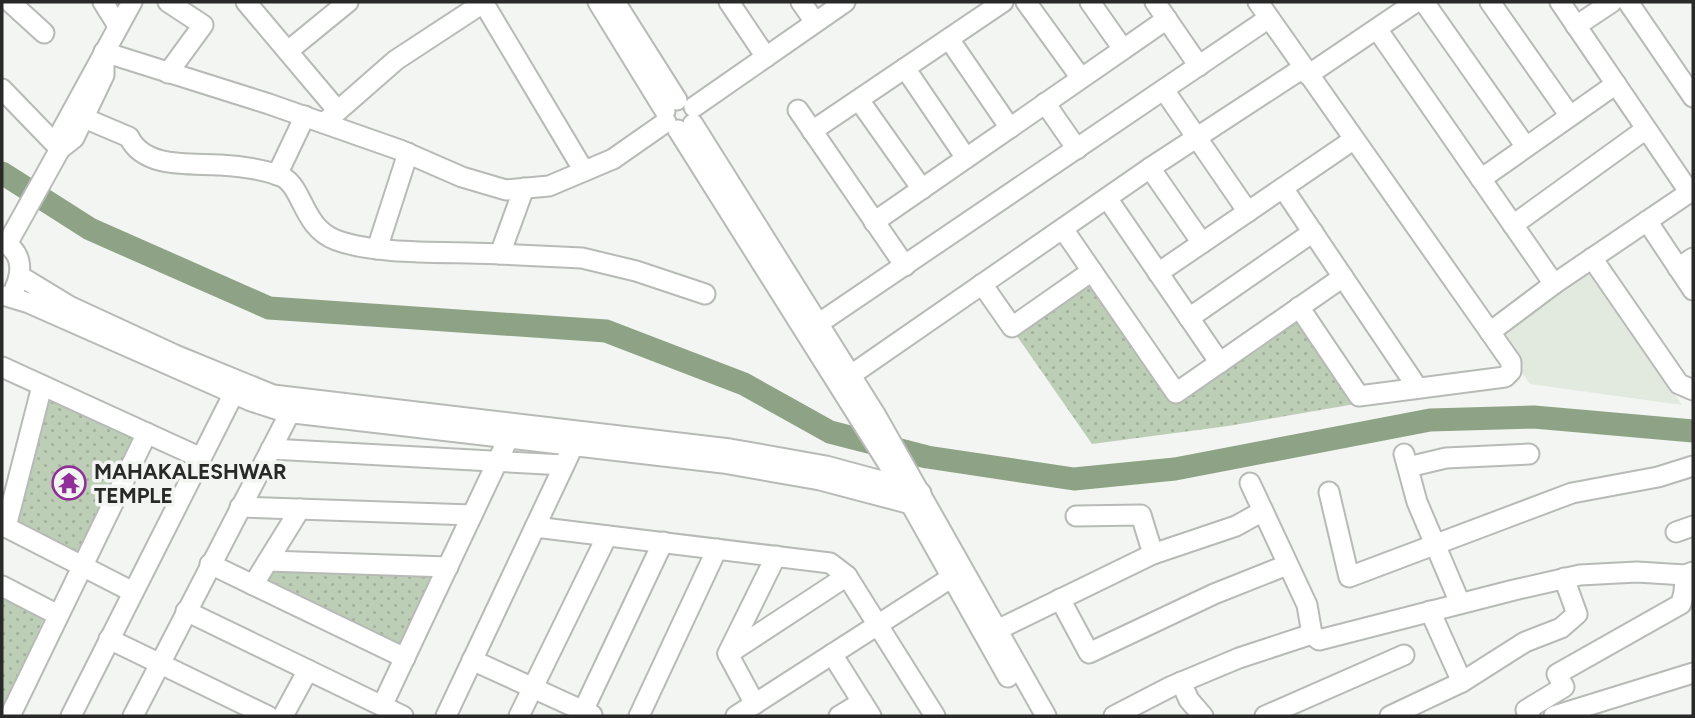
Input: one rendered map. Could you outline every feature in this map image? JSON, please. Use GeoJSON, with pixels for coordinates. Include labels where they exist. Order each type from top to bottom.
{"type":"FeatureCollection","features":[{"type":"Feature","properties":{"kind":"street"},"geometry":{"type":"LineString","coordinates":[[10,2],[44,33]]}},
{"type":"Feature","properties":{"kind":"street"},"geometry":{"type":"LineString","coordinates":[[103,2],[118,26]]}},
{"type":"Feature","properties":{"kind":"street"},"geometry":{"type":"LineString","coordinates":[[60,149],[62,130],[132,2]]}},
{"type":"Feature","properties":{"kind":"street"},"geometry":{"type":"LineString","coordinates":[[168,2],[203,25],[168,72]]}},
{"type":"Feature","properties":{"kind":"street"},"geometry":{"type":"LineString","coordinates":[[247,2],[288,51],[331,117]]}},
{"type":"Feature","properties":{"kind":"street"},"geometry":{"type":"LineString","coordinates":[[288,51],[348,2]]}},
{"type":"Feature","properties":{"kind":"street"},"geometry":{"type":"LineString","coordinates":[[331,117],[396,60],[483,2],[584,171]]}},
{"type":"Feature","properties":{"kind":"street"},"geometry":{"type":"LineString","coordinates":[[598,2],[679,116]]}},
{"type":"Feature","properties":{"kind":"street"},"geometry":{"type":"LineString","coordinates":[[615,2],[679,116],[904,478],[1031,716]]}},
{"type":"Feature","properties":{"kind":"street"},"geometry":{"type":"LineString","coordinates":[[729,2],[766,57]]}},
{"type":"Feature","properties":{"kind":"street"},"geometry":{"type":"LineString","coordinates":[[801,2],[815,22]]}},
{"type":"Feature","properties":{"kind":"street"},"geometry":{"type":"LineString","coordinates":[[104,52],[305,117],[331,117],[461,177],[506,190],[549,186],[614,159],[845,2]]}},
{"type":"Feature","properties":{"kind":"street"},"geometry":{"type":"LineString","coordinates":[[812,131],[949,38],[978,9],[1003,2]]}},
{"type":"Feature","properties":{"kind":"street"},"geometry":{"type":"LineString","coordinates":[[1026,2],[1081,78]]}},
{"type":"Feature","properties":{"kind":"street"},"geometry":{"type":"LineString","coordinates":[[1090,2],[1123,49]]}},
{"type":"Feature","properties":{"kind":"street"},"geometry":{"type":"LineString","coordinates":[[1155,2],[1199,66]]}},
{"type":"Feature","properties":{"kind":"street"},"geometry":{"type":"LineString","coordinates":[[851,375],[1150,168],[1377,29],[1416,2]]}},
{"type":"Feature","properties":{"kind":"street"},"geometry":{"type":"LineString","coordinates":[[1424,2],[1526,147]]}},
{"type":"Feature","properties":{"kind":"street"},"geometry":{"type":"LineString","coordinates":[[1490,2],[1570,116]]}},
{"type":"Feature","properties":{"kind":"street"},"geometry":{"type":"LineString","coordinates":[[1490,331],[1691,191],[1560,2]]}},
{"type":"Feature","properties":{"kind":"street"},"geometry":{"type":"LineString","coordinates":[[1576,26],[1612,2]]}},
{"type":"Feature","properties":{"kind":"street"},"geometry":{"type":"LineString","coordinates":[[1628,2],[1693,97]]}},
{"type":"Feature","properties":{"kind":"street"},"geometry":{"type":"LineString","coordinates":[[812,328],[1199,66],[1264,10],[1490,331],[1511,362],[1511,371],[1505,377],[1359,396],[1299,307]]}},
{"type":"Feature","properties":{"kind":"street"},"geometry":{"type":"LineString","coordinates":[[874,222],[1167,19]]}},
{"type":"Feature","properties":{"kind":"street"},"geometry":{"type":"LineString","coordinates":[[1377,29],[1554,284]]}},
{"type":"Feature","properties":{"kind":"street"},"geometry":{"type":"LineString","coordinates":[[949,38],[1010,128]]}},
{"type":"Feature","properties":{"kind":"street"},"geometry":{"type":"LineString","coordinates":[[4,297],[15,288],[20,276],[20,264],[8,239],[60,149],[75,138],[104,75],[104,52]]}},
{"type":"Feature","properties":{"kind":"street"},"geometry":{"type":"LineString","coordinates":[[905,68],[966,158]]}},
{"type":"Feature","properties":{"kind":"street"},"geometry":{"type":"LineString","coordinates":[[1481,179],[1616,84]]}},
{"type":"Feature","properties":{"kind":"street"},"geometry":{"type":"LineString","coordinates":[[2,89],[60,149]]}},
{"type":"Feature","properties":{"kind":"street"},"geometry":{"type":"LineString","coordinates":[[1164,90],[1248,212]]}},
{"type":"Feature","properties":{"kind":"street"},"geometry":{"type":"LineString","coordinates":[[859,100],[922,189]]}},
{"type":"Feature","properties":{"kind":"street"},"geometry":{"type":"LineString","coordinates":[[1045,103],[1077,149]]}},
{"type":"Feature","properties":{"kind":"street"},"geometry":{"type":"LineString","coordinates":[[798,110],[905,266]]}},
{"type":"Feature","properties":{"kind":"street"},"geometry":{"type":"LineString","coordinates":[[277,175],[305,117]]}},
{"type":"Feature","properties":{"kind":"street"},"geometry":{"type":"LineString","coordinates":[[84,118],[129,137],[133,145],[148,156],[182,164],[221,165],[277,175],[290,182],[319,232],[337,240],[377,248],[582,258],[636,271],[705,294]]}},
{"type":"Feature","properties":{"kind":"street"},"geometry":{"type":"LineString","coordinates":[[1513,225],[1646,129]]}},
{"type":"Feature","properties":{"kind":"street"},"geometry":{"type":"LineString","coordinates":[[1158,273],[1353,140]]}},
{"type":"Feature","properties":{"kind":"street"},"geometry":{"type":"LineString","coordinates":[[377,248],[408,153]]}},
{"type":"Feature","properties":{"kind":"street"},"geometry":{"type":"LineString","coordinates":[[1150,168],[1202,243]]}},
{"type":"Feature","properties":{"kind":"street"},"geometry":{"type":"LineString","coordinates":[[500,254],[524,188]]}},
{"type":"Feature","properties":{"kind":"street"},"geometry":{"type":"LineString","coordinates":[[1283,188],[1417,387]]}},
{"type":"Feature","properties":{"kind":"street"},"geometry":{"type":"LineString","coordinates":[[1107,198],[1220,363]]}},
{"type":"Feature","properties":{"kind":"street"},"geometry":{"type":"LineString","coordinates":[[1647,221],[1686,263],[1693,290]]}},
{"type":"Feature","properties":{"kind":"street"},"geometry":{"type":"LineString","coordinates":[[1063,229],[1176,393],[1343,277]]}},
{"type":"Feature","properties":{"kind":"street"},"geometry":{"type":"LineString","coordinates":[[1189,318],[1313,232]]}},
{"type":"Feature","properties":{"kind":"street"},"geometry":{"type":"LineString","coordinates":[[1592,258],[1679,384],[1693,390]]}},
{"type":"Feature","properties":{"kind":"street"},"geometry":{"type":"LineString","coordinates":[[982,284],[1012,327],[1092,271]]}},
{"type":"Feature","properties":{"kind":"street"},"geometry":{"type":"LineString","coordinates":[[20,276],[71,307],[236,387]]}},
{"type":"Feature","properties":{"kind":"street"},"geometry":{"type":"LineString","coordinates":[[4,297],[29,303],[236,387],[273,395],[294,405],[508,439],[577,439],[730,449],[904,478]]}},
{"type":"Feature","properties":{"kind":"street"},"geometry":{"type":"LineString","coordinates":[[812,328],[851,375],[887,462],[904,478]]}},
{"type":"Feature","properties":{"kind":"street"},"geometry":{"type":"LineString","coordinates":[[2,367],[201,458]]}},
{"type":"Feature","properties":{"kind":"street"},"geometry":{"type":"LineString","coordinates":[[42,386],[4,526],[133,592]]}},
{"type":"Feature","properties":{"kind":"street"},"geometry":{"type":"LineString","coordinates":[[71,716],[236,387]]}},
{"type":"Feature","properties":{"kind":"street"},"geometry":{"type":"LineString","coordinates":[[294,405],[577,439],[916,499]]}},
{"type":"Feature","properties":{"kind":"street"},"geometry":{"type":"LineString","coordinates":[[132,716],[294,405]]}},
{"type":"Feature","properties":{"kind":"street"},"geometry":{"type":"LineString","coordinates":[[9,716],[147,433]]}},
{"type":"Feature","properties":{"kind":"street"},"geometry":{"type":"LineString","coordinates":[[383,706],[508,439]]}},
{"type":"Feature","properties":{"kind":"street"},"geometry":{"type":"LineString","coordinates":[[446,716],[577,439]]}},
{"type":"Feature","properties":{"kind":"street"},"geometry":{"type":"LineString","coordinates":[[271,450],[564,465]]}},
{"type":"Feature","properties":{"kind":"street"},"geometry":{"type":"LineString","coordinates":[[1460,603],[1417,502],[1406,460],[1529,454]]}},
{"type":"Feature","properties":{"kind":"street"},"geometry":{"type":"LineString","coordinates":[[1329,492],[1349,577],[1572,493],[1658,477],[1693,466]]}},
{"type":"Feature","properties":{"kind":"street"},"geometry":{"type":"LineString","coordinates":[[1250,483],[1307,605],[1312,634],[1319,640],[1580,575],[1689,573],[1681,604],[1557,674],[1564,687],[1526,709],[1530,716]]}},
{"type":"Feature","properties":{"kind":"street"},"geometry":{"type":"LineString","coordinates":[[240,507],[472,515]]}},
{"type":"Feature","properties":{"kind":"street"},"geometry":{"type":"LineString","coordinates":[[253,584],[300,509]]}},
{"type":"Feature","properties":{"kind":"street"},"geometry":{"type":"LineString","coordinates":[[997,630],[1153,554],[1236,526],[1263,511]]}},
{"type":"Feature","properties":{"kind":"street"},"geometry":{"type":"LineString","coordinates":[[1076,516],[1141,515],[1153,554]]}},
{"type":"Feature","properties":{"kind":"street"},"geometry":{"type":"LineString","coordinates":[[535,527],[830,562],[847,576],[935,716]]}},
{"type":"Feature","properties":{"kind":"street"},"geometry":{"type":"LineString","coordinates":[[519,716],[607,536]]}},
{"type":"Feature","properties":{"kind":"street"},"geometry":{"type":"LineString","coordinates":[[472,660],[588,714],[663,542]]}},
{"type":"Feature","properties":{"kind":"street"},"geometry":{"type":"LineString","coordinates":[[639,716],[717,549]]}},
{"type":"Feature","properties":{"kind":"street"},"geometry":{"type":"LineString","coordinates":[[727,654],[776,556]]}},
{"type":"Feature","properties":{"kind":"street"},"geometry":{"type":"LineString","coordinates":[[268,561],[448,567]]}},
{"type":"Feature","properties":{"kind":"street"},"geometry":{"type":"LineString","coordinates":[[210,564],[405,658]]}},
{"type":"Feature","properties":{"kind":"street"},"geometry":{"type":"LineString","coordinates":[[1060,598],[1089,653],[1214,594],[1287,565]]}},
{"type":"Feature","properties":{"kind":"street"},"geometry":{"type":"LineString","coordinates":[[736,716],[957,573]]}},
{"type":"Feature","properties":{"kind":"street"},"geometry":{"type":"LineString","coordinates":[[957,573],[997,630],[1045,716]]}},
{"type":"Feature","properties":{"kind":"street"},"geometry":{"type":"LineString","coordinates":[[727,654],[847,576]]}},
{"type":"Feature","properties":{"kind":"street"},"geometry":{"type":"LineString","coordinates":[[1392,716],[1462,682],[1525,642],[1561,628],[1577,614],[1564,578]]}},
{"type":"Feature","properties":{"kind":"street"},"geometry":{"type":"LineString","coordinates":[[2,586],[58,615]]}},
{"type":"Feature","properties":{"kind":"street"},"geometry":{"type":"LineString","coordinates":[[186,611],[403,716]]}},
{"type":"Feature","properties":{"kind":"street"},"geometry":{"type":"LineString","coordinates":[[1430,611],[1462,682]]}},
{"type":"Feature","properties":{"kind":"street"},"geometry":{"type":"LineString","coordinates":[[1114,716],[1144,709],[1181,682],[1239,658],[1312,634]]}},
{"type":"Feature","properties":{"kind":"street"},"geometry":{"type":"LineString","coordinates":[[109,639],[268,716]]}},
{"type":"Feature","properties":{"kind":"street"},"geometry":{"type":"LineString","coordinates":[[727,654],[755,704]]}},
{"type":"Feature","properties":{"kind":"street"},"geometry":{"type":"LineString","coordinates":[[832,654],[866,709],[839,716]]}},
{"type":"Feature","properties":{"kind":"street"},"geometry":{"type":"LineString","coordinates":[[1265,716],[1404,655]]}},
{"type":"Feature","properties":{"kind":"street"},"geometry":{"type":"LineString","coordinates":[[283,716],[308,670]]}},
{"type":"Feature","properties":{"kind":"street"},"geometry":{"type":"LineString","coordinates":[[1554,716],[1693,673]]}},
{"type":"Feature","properties":{"kind":"street"},"geometry":{"type":"LineString","coordinates":[[1181,682],[1189,700],[1203,716]]}},
{"type":"Feature","properties":{"kind":"shaded area"},"geometry":{"type":"Polygon","coordinates":[[[1592,271],[1682,405],[1530,384],[1496,335],[1592,271]]]}},
{"type":"Feature","properties":{"kind":"green space"},"geometry":{"type":"Polygon","coordinates":[[[1091,278],[1175,401],[1297,317],[1355,404],[1228,426],[1092,444],[1014,332],[1091,278]]]}},
{"type":"Feature","properties":{"kind":"green space"},"geometry":{"type":"Polygon","coordinates":[[[45,394],[137,437],[79,558],[13,526],[45,394]]]}},
{"type":"Feature","properties":{"kind":"green space"},"geometry":{"type":"Polygon","coordinates":[[[271,567],[443,571],[403,648],[263,581],[271,567]]]}},
{"type":"Feature","properties":{"kind":"green space"},"geometry":{"type":"Polygon","coordinates":[[[2,596],[45,616],[2,714],[2,596]]]}},
{"type":"Feature","properties":{"kind":"waterway"},"geometry":{"type":"LineString","coordinates":[[2,173],[90,229],[269,308],[606,331],[744,384],[830,432],[927,457],[1074,479],[1175,469],[1430,420],[1534,417],[1693,431]]}},
{"type":"Feature","properties":{"kind":"place","name":"MAHAKALESHWAR TEMPLE"},"geometry":{"type":"Point","coordinates":[69,483]}}]}
